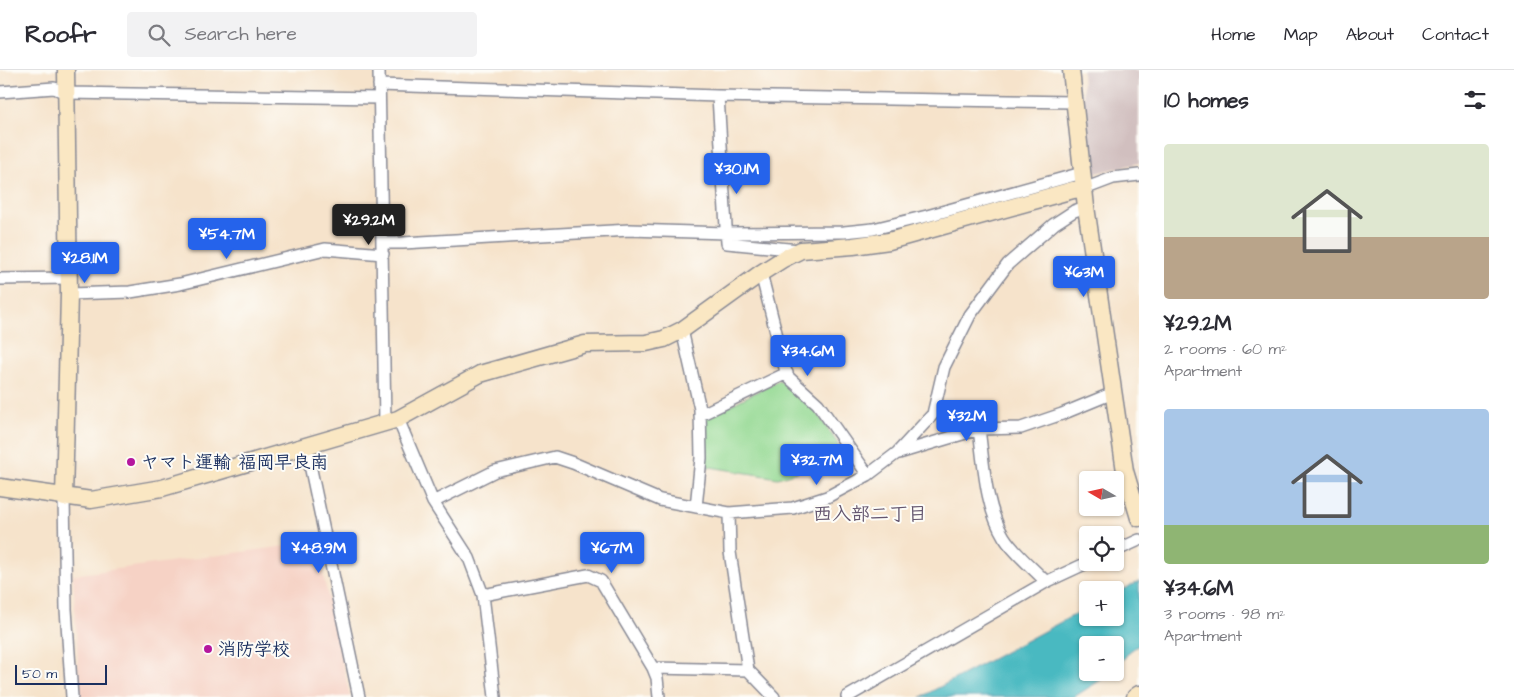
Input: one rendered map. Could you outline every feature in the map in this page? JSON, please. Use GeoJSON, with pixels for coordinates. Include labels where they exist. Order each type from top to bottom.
{"type":"FeatureCollection","features":[{"type":"Feature","properties":{"kind":"street"},"geometry":{"type":"LineString","coordinates":[[66,70],[66,188],[69,286],[64,498],[66,609],[72,697]]}},
{"type":"Feature","properties":{"kind":"street"},"geometry":{"type":"LineString","coordinates":[[379,70],[383,248],[392,420],[433,502],[469,558],[483,595],[495,697]]}},
{"type":"Feature","properties":{"kind":"street"},"geometry":{"type":"LineString","coordinates":[[1070,70],[1086,207],[1125,471],[1139,518]]}},
{"type":"Feature","properties":{"kind":"street"},"geometry":{"type":"LineString","coordinates":[[379,86],[718,96],[1073,102]]}},
{"type":"Feature","properties":{"kind":"street"},"geometry":{"type":"LineString","coordinates":[[0,92],[54,88],[66,93],[380,98]]}},
{"type":"Feature","properties":{"kind":"street"},"geometry":{"type":"LineString","coordinates":[[718,96],[727,243],[801,250],[889,241],[1073,190],[1083,181]]}},
{"type":"Feature","properties":{"kind":"street"},"geometry":{"type":"LineString","coordinates":[[0,279],[130,292],[180,284],[325,250],[383,248],[403,243],[630,230],[726,233],[844,232],[873,229],[1083,181],[1139,175]]}},
{"type":"Feature","properties":{"kind":"street"},"geometry":{"type":"LineString","coordinates":[[433,502],[495,471],[554,457],[573,463],[660,500],[729,513],[793,508],[827,497],[868,475],[897,453],[933,414],[944,367],[970,315],[1008,264],[1054,224],[1074,211],[1086,207]]}},
{"type":"Feature","properties":{"kind":"street"},"geometry":{"type":"LineString","coordinates":[[0,487],[64,498],[90,500],[162,488],[306,446],[392,420],[480,374],[585,344],[646,343],[664,339],[682,330],[761,272],[801,250]]}},
{"type":"Feature","properties":{"kind":"street"},"geometry":{"type":"LineString","coordinates":[[761,272],[788,376],[818,404],[868,475]]}},
{"type":"Feature","properties":{"kind":"street"},"geometry":{"type":"LineString","coordinates":[[682,330],[700,408],[701,458],[696,506]]}},
{"type":"Feature","properties":{"kind":"street"},"geometry":{"type":"LineString","coordinates":[[700,415],[787,373]]}},
{"type":"Feature","properties":{"kind":"street"},"geometry":{"type":"LineString","coordinates":[[897,453],[979,429],[1021,428],[1113,393]]}},
{"type":"Feature","properties":{"kind":"street"},"geometry":{"type":"LineString","coordinates":[[979,429],[989,500],[995,519],[1005,538],[1046,582]]}},
{"type":"Feature","properties":{"kind":"street"},"geometry":{"type":"LineString","coordinates":[[306,446],[359,697]]}},
{"type":"Feature","properties":{"kind":"street"},"geometry":{"type":"LineString","coordinates":[[729,513],[730,552],[748,670],[774,697]]}},
{"type":"Feature","properties":{"kind":"street"},"geometry":{"type":"LineString","coordinates":[[1124,547],[1139,540]]}},
{"type":"Feature","properties":{"kind":"street"},"geometry":{"type":"LineString","coordinates":[[846,697],[1046,582],[1079,567]]}},
{"type":"Feature","properties":{"kind":"street"},"geometry":{"type":"LineString","coordinates":[[483,595],[588,575],[601,581],[653,668],[657,678],[659,697]]}},
{"type":"Feature","properties":{"kind":"street"},"geometry":{"type":"LineString","coordinates":[[653,668],[748,670]]}},
{"type":"Feature","properties":{"kind":"street"},"geometry":{"type":"LineString","coordinates":[[1135,697],[1139,694]]}},
{"type":"Feature","properties":{"kind":"shaded area"},"geometry":{"type":"Polygon","coordinates":[[[1082,70],[1139,70],[1139,163],[1088,175],[1082,70]]]}},
{"type":"Feature","properties":{"kind":"shaded area","name":"消防学校"},"geometry":{"type":"Polygon","coordinates":[[[316,542],[350,697],[80,697],[73,575],[316,542]]]}},
{"type":"Feature","properties":{"kind":"green space"},"geometry":{"type":"Polygon","coordinates":[[[779,380],[813,407],[844,453],[818,465],[778,478],[704,466],[706,418],[779,380]]]}},
{"type":"Feature","properties":{"kind":"water"},"geometry":{"type":"Polygon","coordinates":[[[1139,581],[1139,645],[1130,651],[1124,659],[1124,636],[1079,636],[1079,681],[1099,681],[1074,697],[921,697],[1079,612],[1079,626],[1124,626],[1124,589],[1139,581]]]}},
{"type":"Feature","properties":{"kind":"place","name":"ヤマト運輸 福岡早良南"},"geometry":{"type":"Point","coordinates":[131,462]}},
{"type":"Feature","properties":{"kind":"place","name":"消防学校"},"geometry":{"type":"Point","coordinates":[208,649]}},
{"type":"Feature","properties":{"kind":"district","name":"西入部二丁目"},"geometry":{"type":"Point","coordinates":[870,513]}}]}
